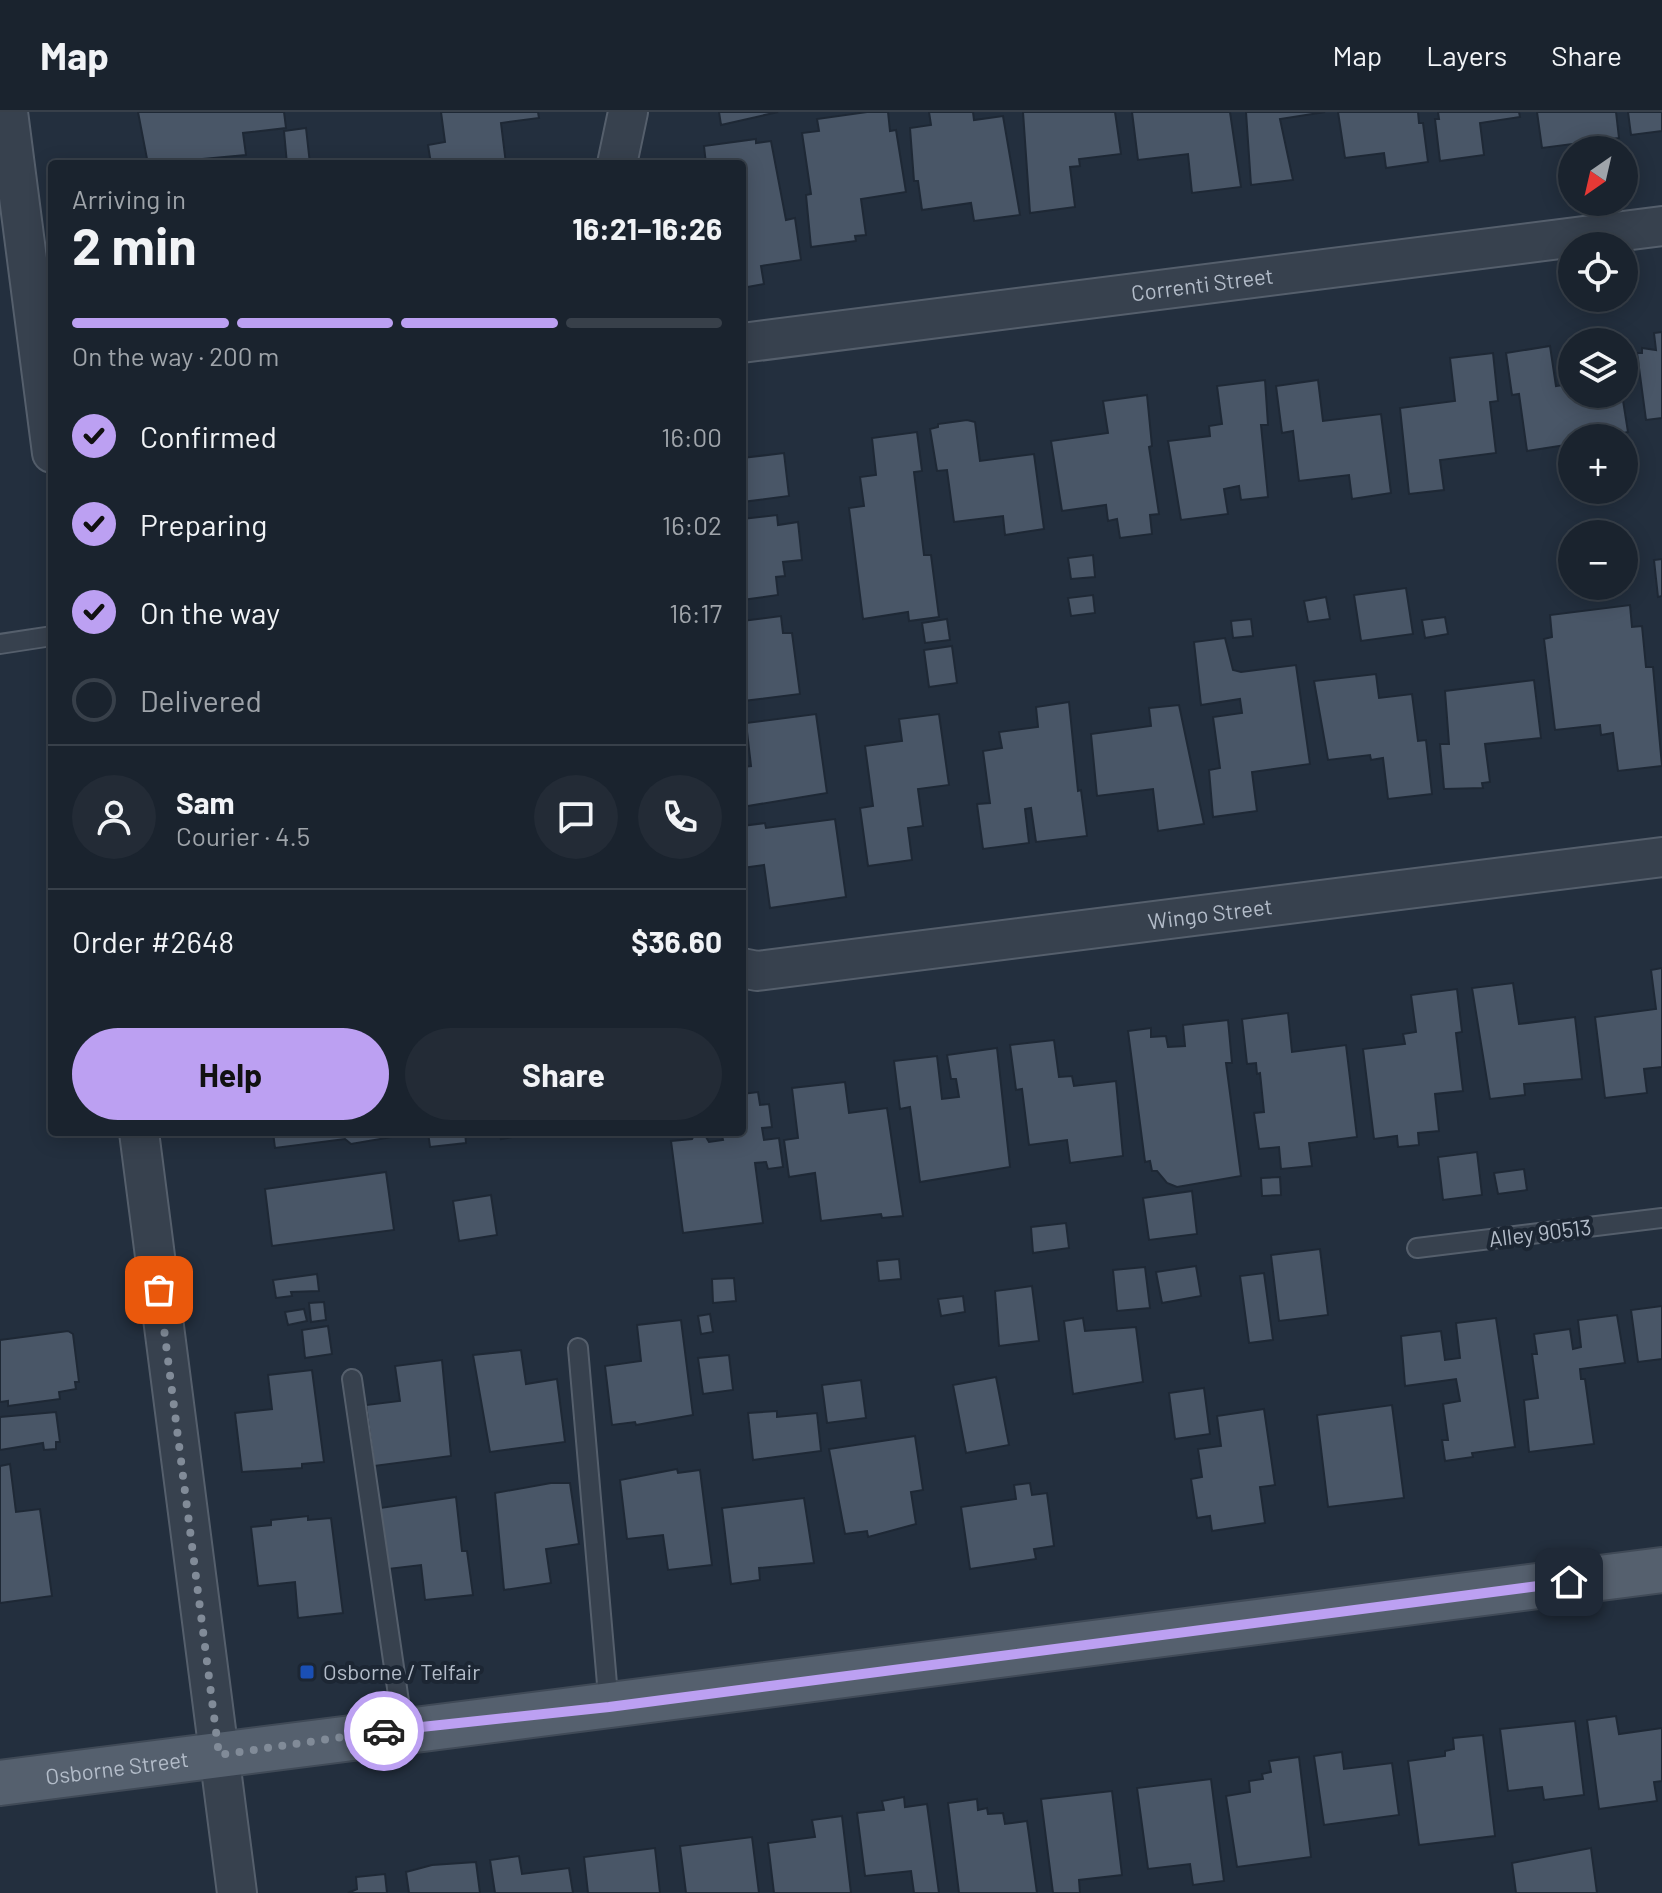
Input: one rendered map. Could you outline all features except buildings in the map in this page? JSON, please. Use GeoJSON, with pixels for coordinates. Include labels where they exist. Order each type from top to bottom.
{"type":"FeatureCollection","features":[{"type":"Feature","properties":{"kind":"main road","name":"Osborne Street"},"geometry":{"type":"LineString","coordinates":[[0,1783],[1662,1570]]}},
{"type":"Feature","properties":{"kind":"street"},"geometry":{"type":"LineString","coordinates":[[8,112],[48,422]]}},
{"type":"Feature","properties":{"kind":"street"},"geometry":{"type":"LineString","coordinates":[[618,160],[628,112]]}},
{"type":"Feature","properties":{"kind":"street","name":"Correnti Street"},"geometry":{"type":"LineString","coordinates":[[746,342],[1662,226]]}},
{"type":"Feature","properties":{"kind":"street","name":"Wingo Street"},"geometry":{"type":"LineString","coordinates":[[750,970],[1662,857]]}},
{"type":"Feature","properties":{"kind":"street"},"geometry":{"type":"LineString","coordinates":[[140,1136],[237,1893]]}},
{"type":"Feature","properties":{"kind":"lane"},"geometry":{"type":"LineString","coordinates":[[0,644],[48,637]]}},
{"type":"Feature","properties":{"kind":"lane","name":"Alley 90513"},"geometry":{"type":"LineString","coordinates":[[1417,1248],[1662,1218]]}},
{"type":"Feature","properties":{"kind":"lane"},"geometry":{"type":"LineString","coordinates":[[578,1348],[609,1707]]}},
{"type":"Feature","properties":{"kind":"lane"},"geometry":{"type":"LineString","coordinates":[[352,1379],[403,1729]]}},
{"type":"Feature","properties":{"kind":"way so far"},"geometry":{"type":"LineString","coordinates":[[159,1290],[219,1755],[384,1731]]}},
{"type":"Feature","properties":{"kind":"place","name":"Osborne / Telfair"},"geometry":{"type":"Point","coordinates":[307,1672]}},
{"type":"Feature","properties":{"kind":"route"},"geometry":{"type":"LineString","coordinates":[[384,1731],[609,1707],[1569,1582]]}}]}
